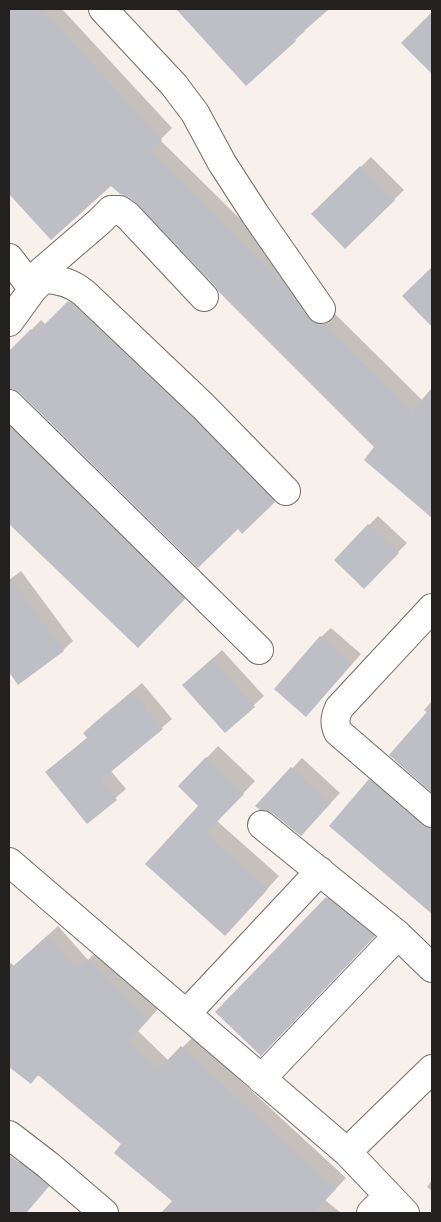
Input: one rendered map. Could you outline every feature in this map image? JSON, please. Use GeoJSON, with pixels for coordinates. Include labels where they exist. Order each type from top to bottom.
{"type":"FeatureCollection","features":[{"type":"Feature","properties":{"kind":"street"},"geometry":{"type":"LineString","coordinates":[[103,9],[174,86],[195,113],[222,163],[321,309]]}},
{"type":"Feature","properties":{"kind":"street"},"geometry":{"type":"LineString","coordinates":[[9,322],[30,286],[111,210],[120,210],[128,216],[204,297]]}},
{"type":"Feature","properties":{"kind":"street"},"geometry":{"type":"LineString","coordinates":[[9,258],[30,286]]}},
{"type":"Feature","properties":{"kind":"street"},"geometry":{"type":"LineString","coordinates":[[30,286],[43,279],[50,279],[71,284],[84,293],[203,406],[286,491]]}},
{"type":"Feature","properties":{"kind":"street"},"geometry":{"type":"LineString","coordinates":[[9,404],[259,650]]}},
{"type":"Feature","properties":{"kind":"street"},"geometry":{"type":"LineString","coordinates":[[432,608],[339,708],[335,716],[335,726],[338,732],[432,814]]}},
{"type":"Feature","properties":{"kind":"street"},"geometry":{"type":"LineString","coordinates":[[262,825],[398,935],[432,968]]}},
{"type":"Feature","properties":{"kind":"street"},"geometry":{"type":"LineString","coordinates":[[9,862],[347,1152],[388,1207]]}},
{"type":"Feature","properties":{"kind":"street"},"geometry":{"type":"LineString","coordinates":[[186,1014],[320,871]]}},
{"type":"Feature","properties":{"kind":"street"},"geometry":{"type":"LineString","coordinates":[[261,1078],[398,935]]}},
{"type":"Feature","properties":{"kind":"street"},"geometry":{"type":"LineString","coordinates":[[347,1152],[432,1068]]}},
{"type":"Feature","properties":{"kind":"street"},"geometry":{"type":"LineString","coordinates":[[9,1135],[104,1213]]}},
{"type":"Feature","properties":{"kind":"building"},"geometry":{"type":"Polygon","coordinates":[[[9,9],[41,9],[60,28],[162,140],[150,150],[285,285],[308,318],[315,323],[324,324],[412,411],[432,388],[432,518],[364,460],[374,447],[219,292],[129,197],[120,194],[111,186],[51,240],[9,194],[9,9]]]}},
{"type":"Feature","properties":{"kind":"building"},"geometry":{"type":"Polygon","coordinates":[[[176,9],[329,9],[246,86],[176,9]]]}},
{"type":"Feature","properties":{"kind":"building"},"geometry":{"type":"Polygon","coordinates":[[[432,12],[432,74],[401,43],[432,12]]]}},
{"type":"Feature","properties":{"kind":"building"},"geometry":{"type":"Polygon","coordinates":[[[360,166],[395,200],[345,249],[311,214],[360,166]]]}},
{"type":"Feature","properties":{"kind":"building"},"geometry":{"type":"Polygon","coordinates":[[[432,267],[432,327],[402,296],[432,267]]]}},
{"type":"Feature","properties":{"kind":"building"},"geometry":{"type":"Polygon","coordinates":[[[68,301],[192,417],[275,502],[242,534],[238,529],[198,568],[20,393],[9,389],[9,351],[31,329],[36,333],[68,301]]]}},
{"type":"Feature","properties":{"kind":"building"},"geometry":{"type":"Polygon","coordinates":[[[9,426],[185,599],[138,648],[9,524],[9,426]]]}},
{"type":"Feature","properties":{"kind":"building"},"geometry":{"type":"Polygon","coordinates":[[[368,524],[399,553],[364,589],[334,560],[368,524]]]}},
{"type":"Feature","properties":{"kind":"building"},"geometry":{"type":"Polygon","coordinates":[[[9,577],[64,651],[18,685],[9,672],[9,577]]]}},
{"type":"Feature","properties":{"kind":"building"},"geometry":{"type":"Polygon","coordinates":[[[320,636],[352,664],[306,717],[274,689],[320,636]]]}},
{"type":"Feature","properties":{"kind":"building"},"geometry":{"type":"Polygon","coordinates":[[[212,659],[255,707],[225,733],[182,685],[212,659]]]}},
{"type":"Feature","properties":{"kind":"building"},"geometry":{"type":"Polygon","coordinates":[[[132,692],[163,729],[101,780],[117,800],[87,824],[45,772],[87,738],[83,733],[132,692]]]}},
{"type":"Feature","properties":{"kind":"building"},"geometry":{"type":"Polygon","coordinates":[[[432,706],[432,793],[389,755],[432,706]]]}},
{"type":"Feature","properties":{"kind":"building"},"geometry":{"type":"Polygon","coordinates":[[[206,757],[244,794],[206,833],[268,889],[225,936],[145,864],[198,806],[178,786],[206,757]]]}},
{"type":"Feature","properties":{"kind":"building"},"geometry":{"type":"Polygon","coordinates":[[[291,767],[331,803],[301,836],[272,813],[260,810],[255,806],[291,767]]]}},
{"type":"Feature","properties":{"kind":"building"},"geometry":{"type":"Polygon","coordinates":[[[369,779],[422,825],[432,828],[432,914],[329,826],[369,779]]]}},
{"type":"Feature","properties":{"kind":"building"},"geometry":{"type":"Polygon","coordinates":[[[326,897],[375,936],[261,1056],[215,1012],[326,897]]]}},
{"type":"Feature","properties":{"kind":"building"},"geometry":{"type":"Polygon","coordinates":[[[47,936],[77,969],[87,959],[149,1019],[128,1042],[158,1070],[181,1046],[336,1189],[313,1213],[161,1213],[172,1201],[114,1153],[121,1144],[38,1075],[31,1084],[9,1067],[9,970],[47,936]]]}},
{"type":"Feature","properties":{"kind":"building"},"geometry":{"type":"Polygon","coordinates":[[[9,1155],[49,1186],[26,1213],[9,1213],[9,1155]]]}}]}
